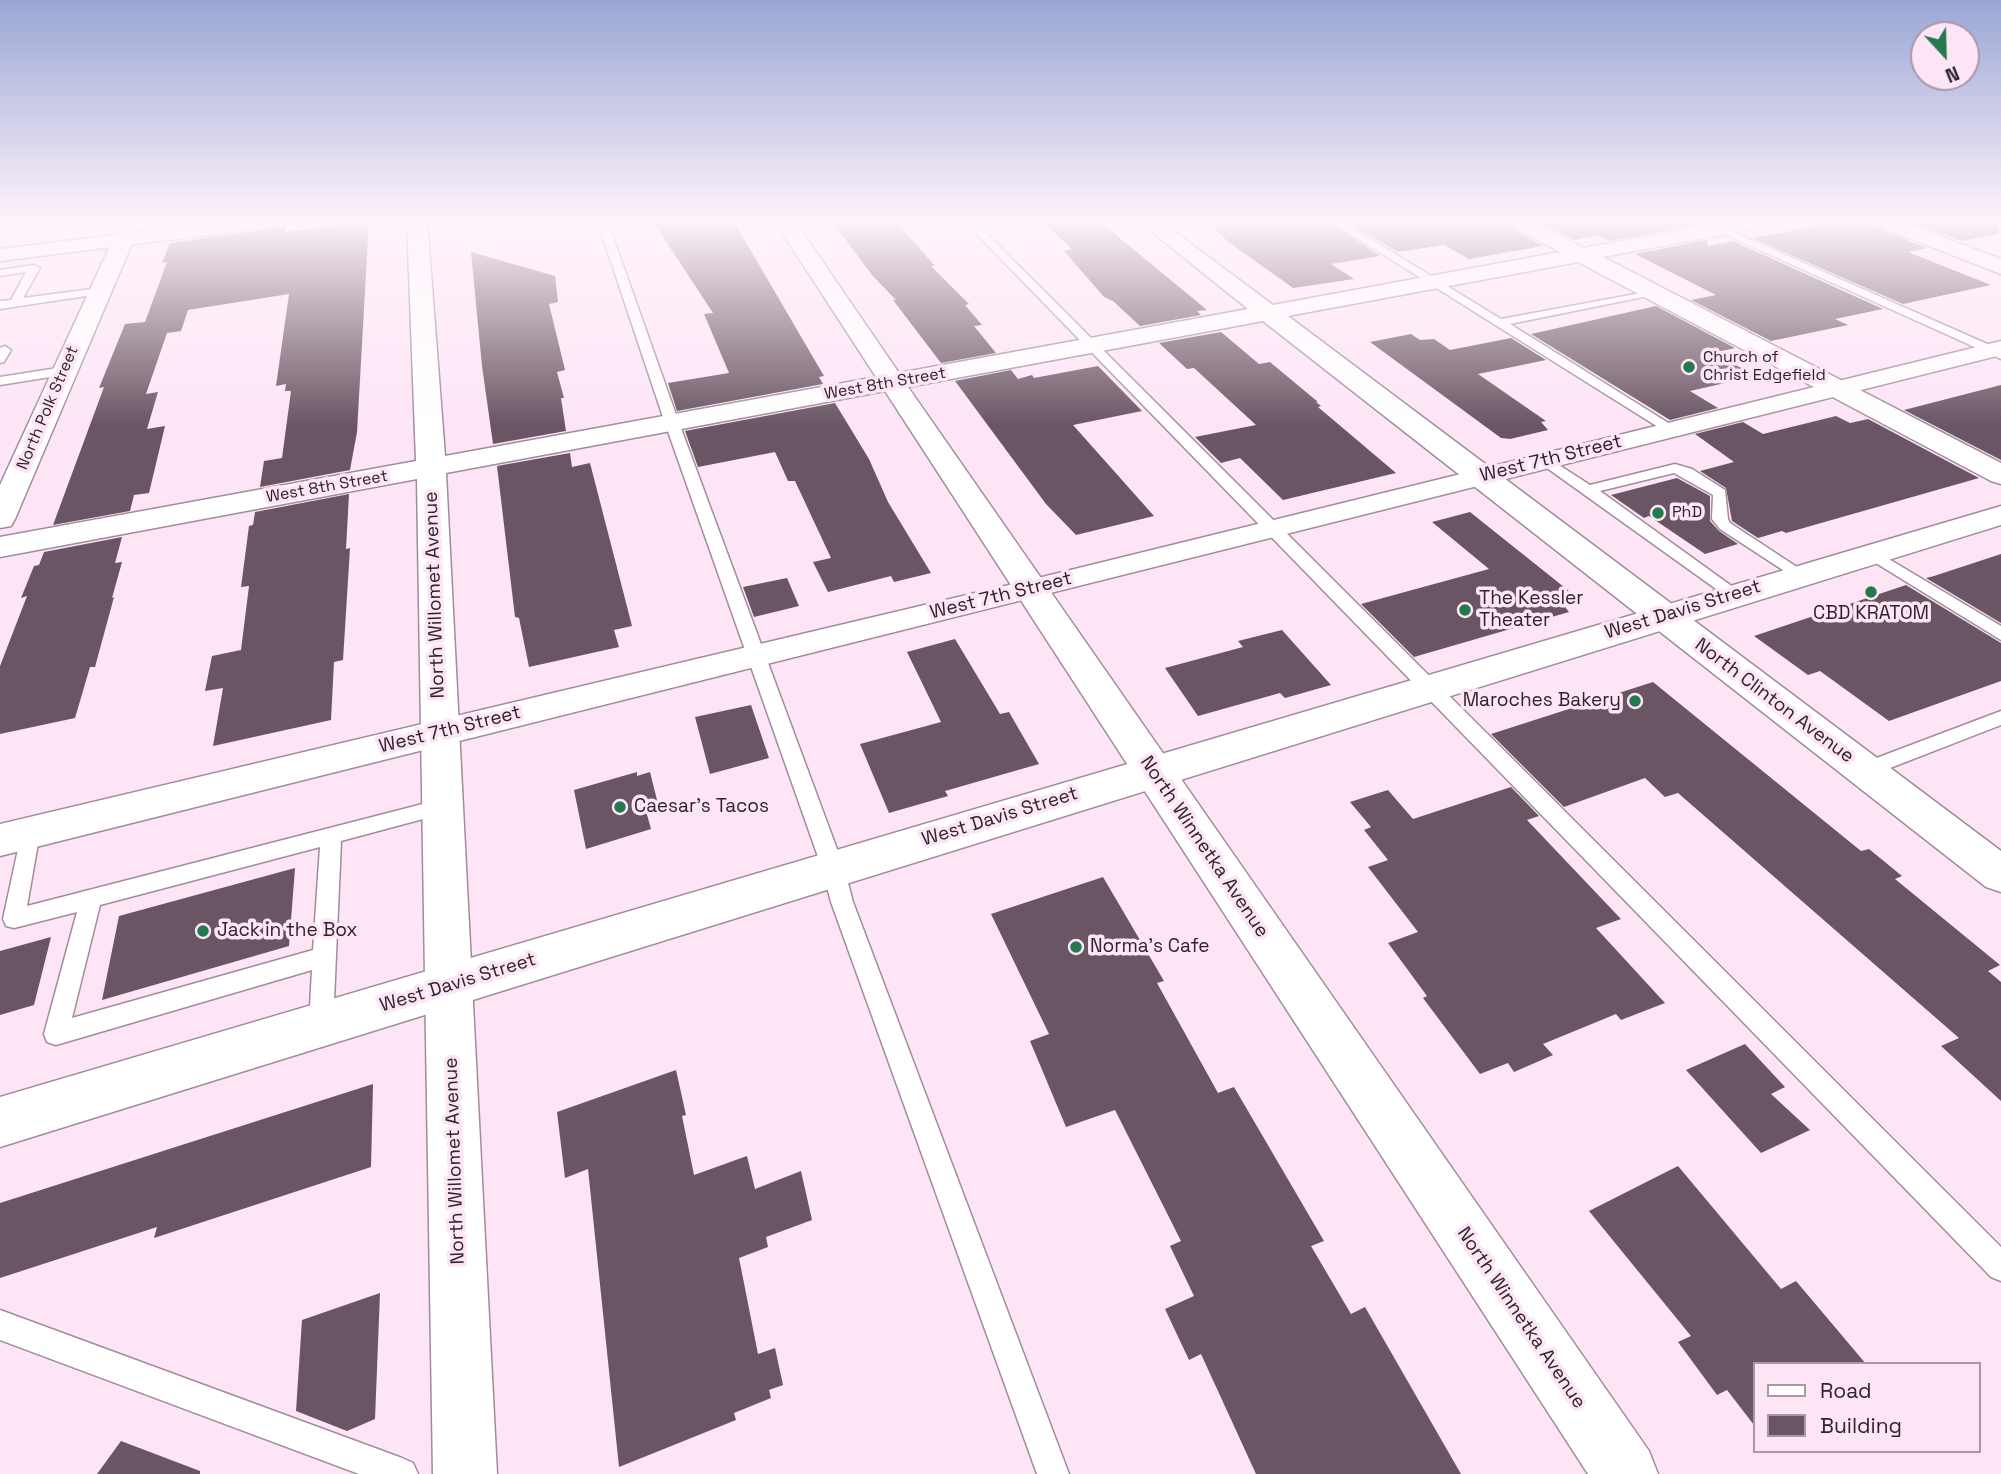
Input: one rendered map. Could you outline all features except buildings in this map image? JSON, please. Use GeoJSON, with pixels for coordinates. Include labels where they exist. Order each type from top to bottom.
{"type":"FeatureCollection","features":[{"type":"Feature","properties":{"kind":"street","name":"North Willomet Avenue"},"geometry":{"type":"LineString","coordinates":[[421,289],[431,468],[465,1474]]}},
{"type":"Feature","properties":{"kind":"street","name":"North Winnetka Avenue"},"geometry":{"type":"LineString","coordinates":[[831,289],[1030,590],[1626,1474]]}},
{"type":"Feature","properties":{"kind":"street","name":"North Clinton Avenue"},"geometry":{"type":"LineString","coordinates":[[1236,289],[2001,875]]}},
{"type":"Feature","properties":{"kind":"street","name":"West 8th Street"},"geometry":{"type":"LineString","coordinates":[[0,547],[1397,289]]}},
{"type":"Feature","properties":{"kind":"street"},"geometry":{"type":"LineString","coordinates":[[1647,289],[2001,475]]}},
{"type":"Feature","properties":{"kind":"street","name":"North Polk Street"},"geometry":{"type":"LineString","coordinates":[[0,519],[99,291]]}},
{"type":"Feature","properties":{"kind":"street","name":"West 7th Street"},"geometry":{"type":"LineString","coordinates":[[15,836],[1030,590],[1835,388],[1998,351]]}},
{"type":"Feature","properties":{"kind":"street","name":"West Davis Street"},"geometry":{"type":"LineString","coordinates":[[0,1122],[2001,515]]}},
{"type":"Feature","properties":{"kind":"lane"},"geometry":{"type":"LineString","coordinates":[[15,303],[23,289]]}},
{"type":"Feature","properties":{"kind":"lane"},"geometry":{"type":"LineString","coordinates":[[626,289],[833,868],[842,902],[1053,1474]]}},
{"type":"Feature","properties":{"kind":"lane"},"geometry":{"type":"LineString","coordinates":[[1035,289],[2001,1267]]}},
{"type":"Feature","properties":{"kind":"lane"},"geometry":{"type":"LineString","coordinates":[[1445,289],[1671,429]]}},
{"type":"Feature","properties":{"kind":"lane"},"geometry":{"type":"LineString","coordinates":[[1856,289],[1998,351]]}},
{"type":"Feature","properties":{"kind":"lane"},"geometry":{"type":"LineString","coordinates":[[0,305],[99,291]]}},
{"type":"Feature","properties":{"kind":"lane"},"geometry":{"type":"LineString","coordinates":[[1499,323],[1653,292]]}},
{"type":"Feature","properties":{"kind":"lane"},"geometry":{"type":"LineString","coordinates":[[0,381],[64,371]]}},
{"type":"Feature","properties":{"kind":"lane"},"geometry":{"type":"LineString","coordinates":[[1545,460],[1735,595]]}},
{"type":"Feature","properties":{"kind":"lane"},"geometry":{"type":"LineString","coordinates":[[1588,491],[1669,469],[1687,472],[1720,493],[1720,519],[1725,526],[1801,575]]}},
{"type":"Feature","properties":{"kind":"lane"},"geometry":{"type":"LineString","coordinates":[[1872,554],[2001,634]]}},
{"type":"Feature","properties":{"kind":"lane"},"geometry":{"type":"LineString","coordinates":[[1865,770],[2001,718]]}},
{"type":"Feature","properties":{"kind":"lane"},"geometry":{"type":"LineString","coordinates":[[15,836],[14,919],[442,807]]}},
{"type":"Feature","properties":{"kind":"lane"},"geometry":{"type":"LineString","coordinates":[[321,1024],[331,836]]}},
{"type":"Feature","properties":{"kind":"lane"},"geometry":{"type":"LineString","coordinates":[[91,899],[56,1034],[324,957]]}},
{"type":"Feature","properties":{"kind":"lane"},"geometry":{"type":"LineString","coordinates":[[0,1325],[402,1474]]}},
{"type":"Feature","properties":{"kind":"place","name":"Church of Christ Edgefield"},"geometry":{"type":"Point","coordinates":[1689,367]}},
{"type":"Feature","properties":{"kind":"place","name":"PhD"},"geometry":{"type":"Point","coordinates":[1658,513]}},
{"type":"Feature","properties":{"kind":"place","name":"CBD KRATOM"},"geometry":{"type":"Point","coordinates":[1871,592]}},
{"type":"Feature","properties":{"kind":"place","name":"The Kessler Theater"},"geometry":{"type":"Point","coordinates":[1465,610]}},
{"type":"Feature","properties":{"kind":"place","name":"Maroches Bakery"},"geometry":{"type":"Point","coordinates":[1635,701]}},
{"type":"Feature","properties":{"kind":"place","name":"Caesar’s Tacos"},"geometry":{"type":"Point","coordinates":[620,807]}},
{"type":"Feature","properties":{"kind":"place","name":"Jack in the Box"},"geometry":{"type":"Point","coordinates":[203,931]}},
{"type":"Feature","properties":{"kind":"place","name":"Norma's Cafe"},"geometry":{"type":"Point","coordinates":[1076,947]}}]}
